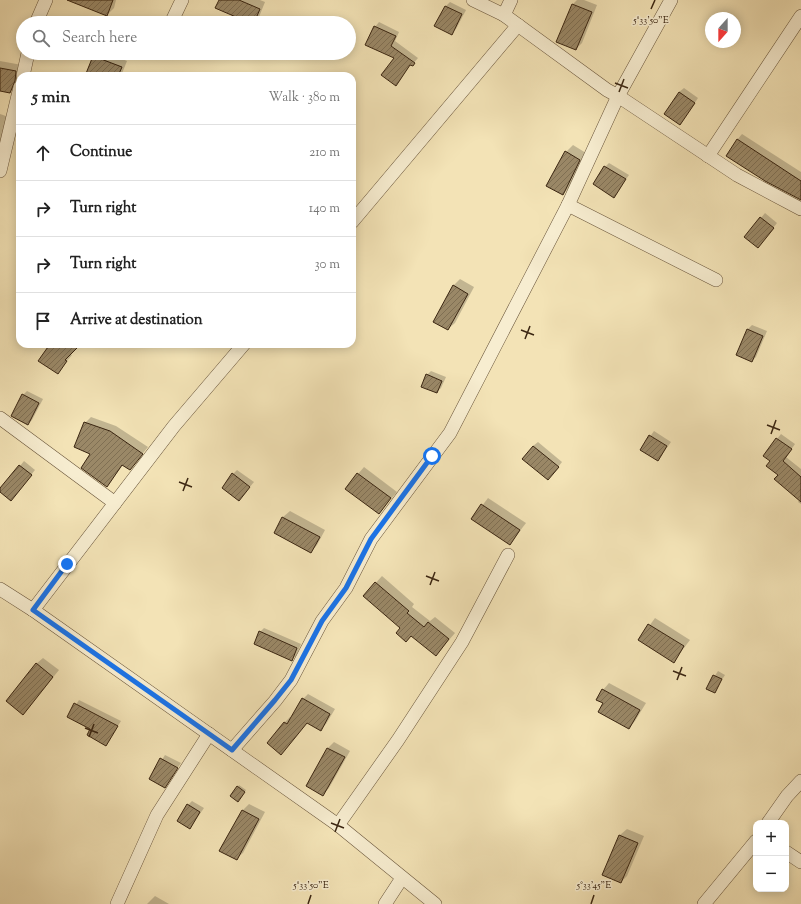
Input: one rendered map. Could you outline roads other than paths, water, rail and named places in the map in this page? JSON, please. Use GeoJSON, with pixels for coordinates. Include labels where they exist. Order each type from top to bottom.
{"type":"FeatureCollection","features":[{"type":"Feature","properties":{"kind":"street"},"geometry":{"type":"LineString","coordinates":[[39,16],[46,0]]}},
{"type":"Feature","properties":{"kind":"street"},"geometry":{"type":"LineString","coordinates":[[174,16],[182,0]]}},
{"type":"Feature","properties":{"kind":"street"},"geometry":{"type":"LineString","coordinates":[[473,0],[504,15],[607,90],[737,175],[801,209]]}},
{"type":"Feature","properties":{"kind":"street"},"geometry":{"type":"LineString","coordinates":[[504,15],[511,0]]}},
{"type":"Feature","properties":{"kind":"street"},"geometry":{"type":"LineString","coordinates":[[232,750],[291,680],[322,621],[346,588],[371,539],[450,433],[568,205],[618,96],[670,0]]}},
{"type":"Feature","properties":{"kind":"street"},"geometry":{"type":"LineString","coordinates":[[708,156],[801,16]]}},
{"type":"Feature","properties":{"kind":"street"},"geometry":{"type":"LineString","coordinates":[[356,217],[518,25]]}},
{"type":"Feature","properties":{"kind":"street"},"geometry":{"type":"LineString","coordinates":[[24,72],[26,60]]}},
{"type":"Feature","properties":{"kind":"street"},"geometry":{"type":"LineString","coordinates":[[0,171],[16,104]]}},
{"type":"Feature","properties":{"kind":"street"},"geometry":{"type":"LineString","coordinates":[[568,205],[716,280]]}},
{"type":"Feature","properties":{"kind":"street"},"geometry":{"type":"LineString","coordinates":[[33,610],[174,426],[241,348]]}},
{"type":"Feature","properties":{"kind":"street"},"geometry":{"type":"LineString","coordinates":[[0,418],[115,503]]}},
{"type":"Feature","properties":{"kind":"street"},"geometry":{"type":"LineString","coordinates":[[338,825],[398,740],[462,642],[508,555]]}},
{"type":"Feature","properties":{"kind":"street"},"geometry":{"type":"LineString","coordinates":[[0,589],[33,610],[338,825],[435,904]]}},
{"type":"Feature","properties":{"kind":"street"},"geometry":{"type":"LineString","coordinates":[[117,904],[157,815],[209,734]]}},
{"type":"Feature","properties":{"kind":"street"},"geometry":{"type":"LineString","coordinates":[[770,820],[787,796],[801,781]]}},
{"type":"Feature","properties":{"kind":"street"},"geometry":{"type":"LineString","coordinates":[[704,904],[753,845]]}},
{"type":"Feature","properties":{"kind":"street"},"geometry":{"type":"LineString","coordinates":[[789,854],[801,862]]}},
{"type":"Feature","properties":{"kind":"street"},"geometry":{"type":"LineString","coordinates":[[385,904],[402,878]]}}]}
